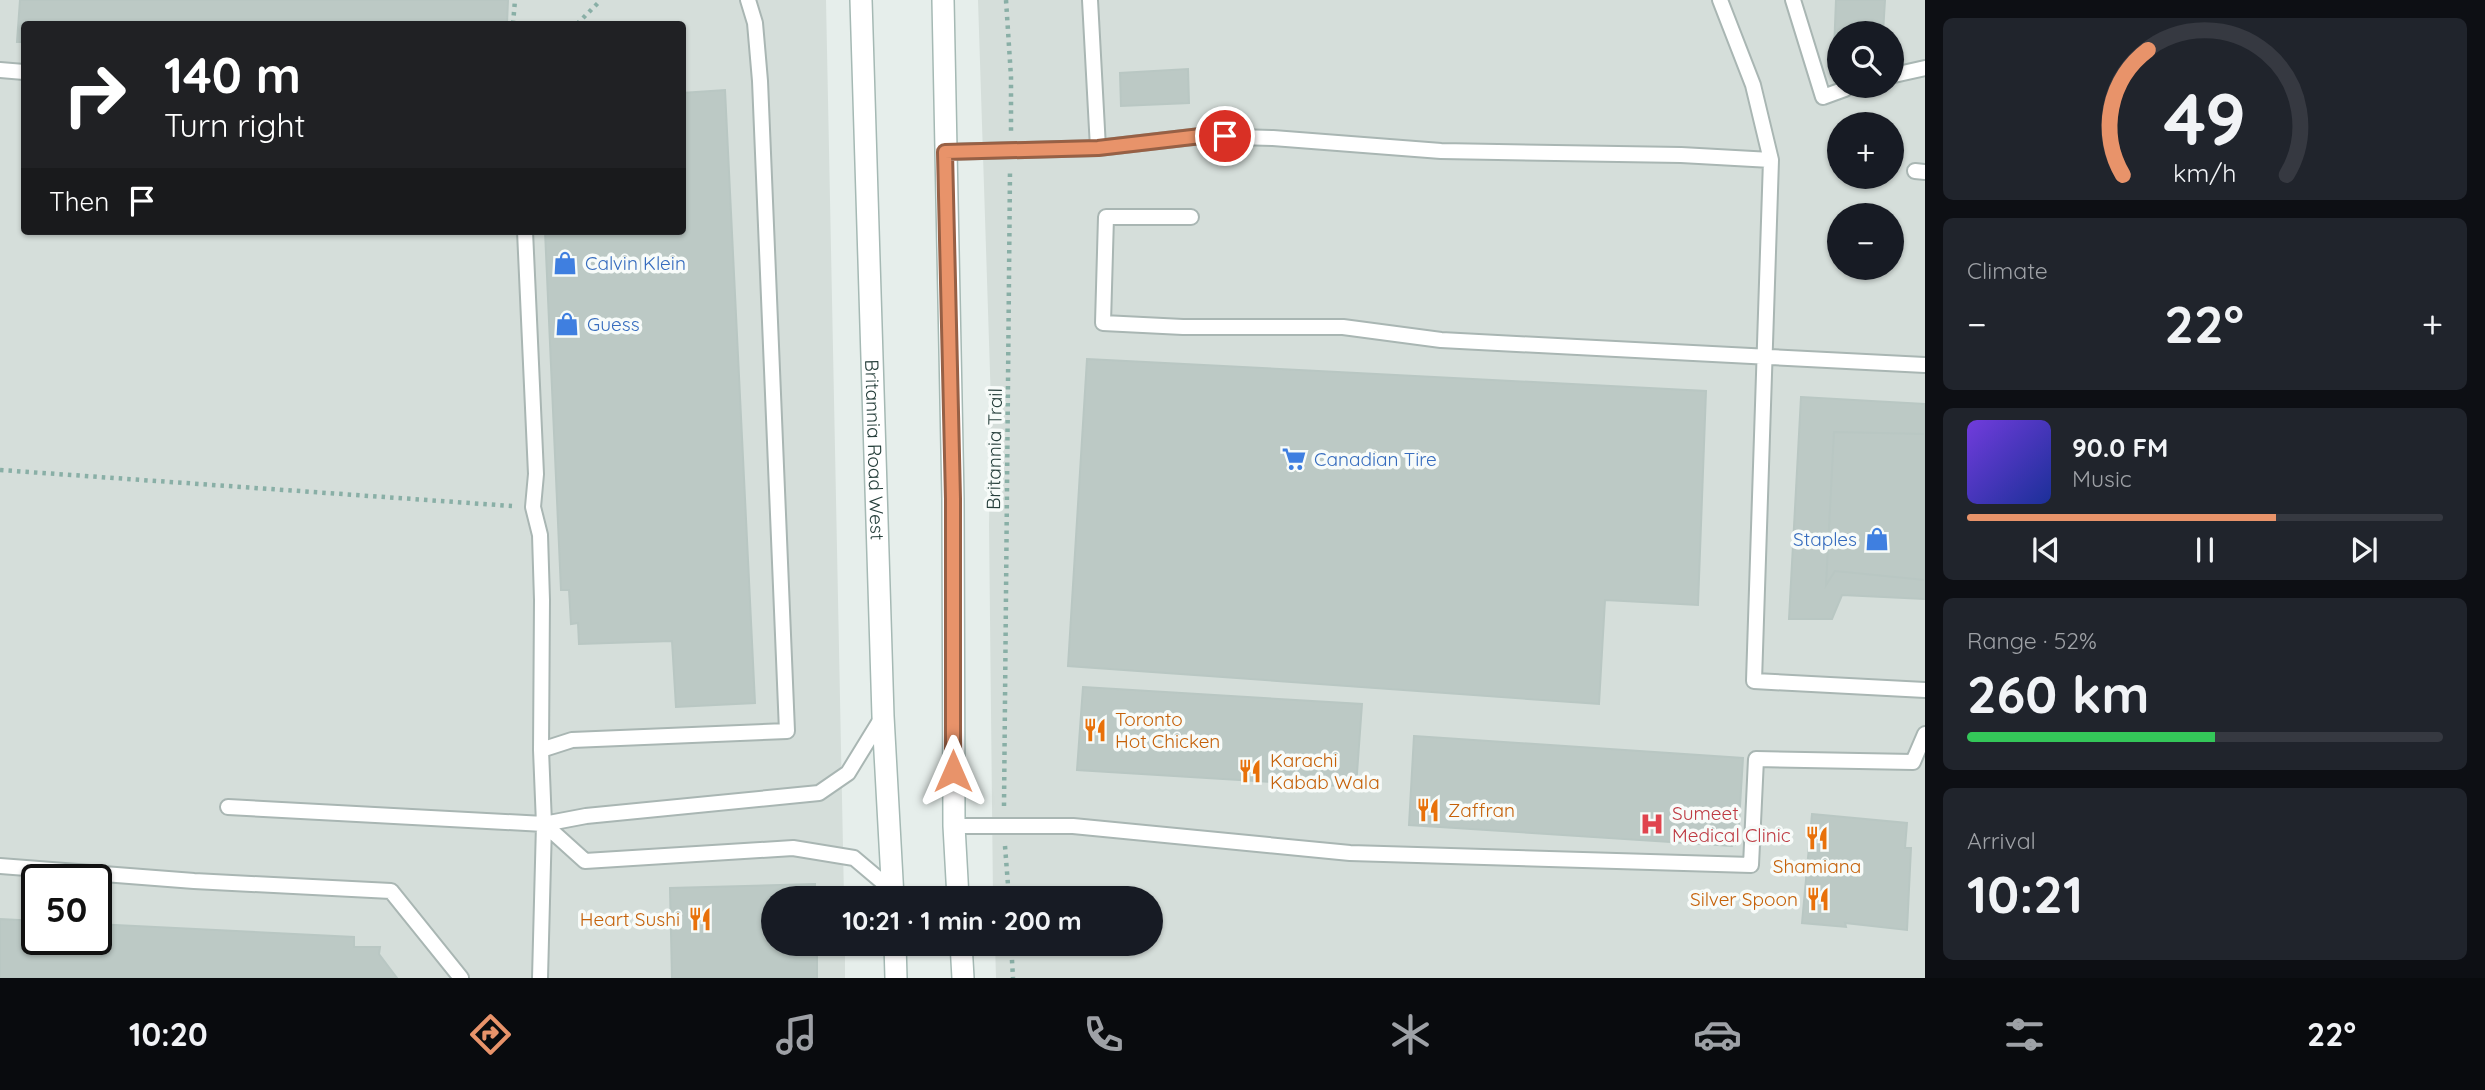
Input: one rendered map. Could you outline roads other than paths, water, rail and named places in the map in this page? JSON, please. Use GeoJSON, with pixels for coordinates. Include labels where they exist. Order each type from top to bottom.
{"type":"FeatureCollection","features":[{"type":"Feature","properties":{"kind":"main road","name":"Britannia Road West"},"geometry":{"type":"LineString","coordinates":[[861,0],[883,716],[893,886]]}},
{"type":"Feature","properties":{"kind":"main road"},"geometry":{"type":"LineString","coordinates":[[943,0],[953,499],[954,826],[957,886]]}},
{"type":"Feature","properties":{"kind":"main road"},"geometry":{"type":"LineString","coordinates":[[895,956],[896,978]]}},
{"type":"Feature","properties":{"kind":"main road"},"geometry":{"type":"LineString","coordinates":[[962,956],[963,978]]}},
{"type":"Feature","properties":{"kind":"lane"},"geometry":{"type":"LineString","coordinates":[[541,750],[572,740],[787,732],[760,81],[755,23],[748,0]]}},
{"type":"Feature","properties":{"kind":"lane"},"geometry":{"type":"LineString","coordinates":[[1090,0],[1098,148]]}},
{"type":"Feature","properties":{"kind":"lane"},"geometry":{"type":"LineString","coordinates":[[1720,0],[1753,85],[1771,160],[1754,681],[1925,690]]}},
{"type":"Feature","properties":{"kind":"lane"},"geometry":{"type":"LineString","coordinates":[[1793,0],[1823,97],[1827,95]]}},
{"type":"Feature","properties":{"kind":"lane"},"geometry":{"type":"LineString","coordinates":[[1904,73],[1925,68]]}},
{"type":"Feature","properties":{"kind":"lane"},"geometry":{"type":"LineString","coordinates":[[0,70],[21,72]]}},
{"type":"Feature","properties":{"kind":"lane"},"geometry":{"type":"LineString","coordinates":[[945,152],[1098,148],[1201,136],[1273,138],[1441,151],[1681,155],[1771,160]]}},
{"type":"Feature","properties":{"kind":"lane"},"geometry":{"type":"LineString","coordinates":[[1191,217],[1106,217],[1103,323],[1223,328],[1343,327],[1441,340],[1925,365]]}},
{"type":"Feature","properties":{"kind":"lane"},"geometry":{"type":"LineString","coordinates":[[525,235],[536,474],[533,507],[540,535],[542,600],[541,750],[544,824],[540,978]]}},
{"type":"Feature","properties":{"kind":"lane"},"geometry":{"type":"LineString","coordinates":[[228,807],[544,824],[586,816],[819,793],[848,773],[883,716]]}},
{"type":"Feature","properties":{"kind":"lane"},"geometry":{"type":"LineString","coordinates":[[954,826],[1073,826],[1350,853],[1751,865],[1756,759],[1913,762],[1925,734]]}},
{"type":"Feature","properties":{"kind":"lane"},"geometry":{"type":"LineString","coordinates":[[544,824],[585,861],[793,848],[854,858],[884,886]]}},
{"type":"Feature","properties":{"kind":"lane"},"geometry":{"type":"LineString","coordinates":[[0,866],[194,881],[391,891],[461,978]]}},
{"type":"Feature","properties":{"kind":"place","name":"Calvin Klein"},"geometry":{"type":"Point","coordinates":[565,263]}},
{"type":"Feature","properties":{"kind":"place","name":"Guess"},"geometry":{"type":"Point","coordinates":[567,324]}},
{"type":"Feature","properties":{"kind":"place","name":"Canadian Tire"},"geometry":{"type":"Point","coordinates":[1294,459]}},
{"type":"Feature","properties":{"kind":"place","name":"Staples"},"geometry":{"type":"Point","coordinates":[1877,539]}},
{"type":"Feature","properties":{"kind":"place","name":"Toronto Hot Chicken"},"geometry":{"type":"Point","coordinates":[1095,730]}},
{"type":"Feature","properties":{"kind":"place","name":"Karachi Kabab Wala"},"geometry":{"type":"Point","coordinates":[1250,771]}},
{"type":"Feature","properties":{"kind":"place","name":"Zaffran"},"geometry":{"type":"Point","coordinates":[1428,810]}},
{"type":"Feature","properties":{"kind":"place","name":"Sumeet Medical Clinic"},"geometry":{"type":"Point","coordinates":[1652,824]}},
{"type":"Feature","properties":{"kind":"place","name":"Shamiana"},"geometry":{"type":"Point","coordinates":[1817,838]}},
{"type":"Feature","properties":{"kind":"place","name":"Silver Spoon"},"geometry":{"type":"Point","coordinates":[1818,899]}},
{"type":"Feature","properties":{"kind":"place","name":"Heart Sushi"},"geometry":{"type":"Point","coordinates":[700,919]}}]}
